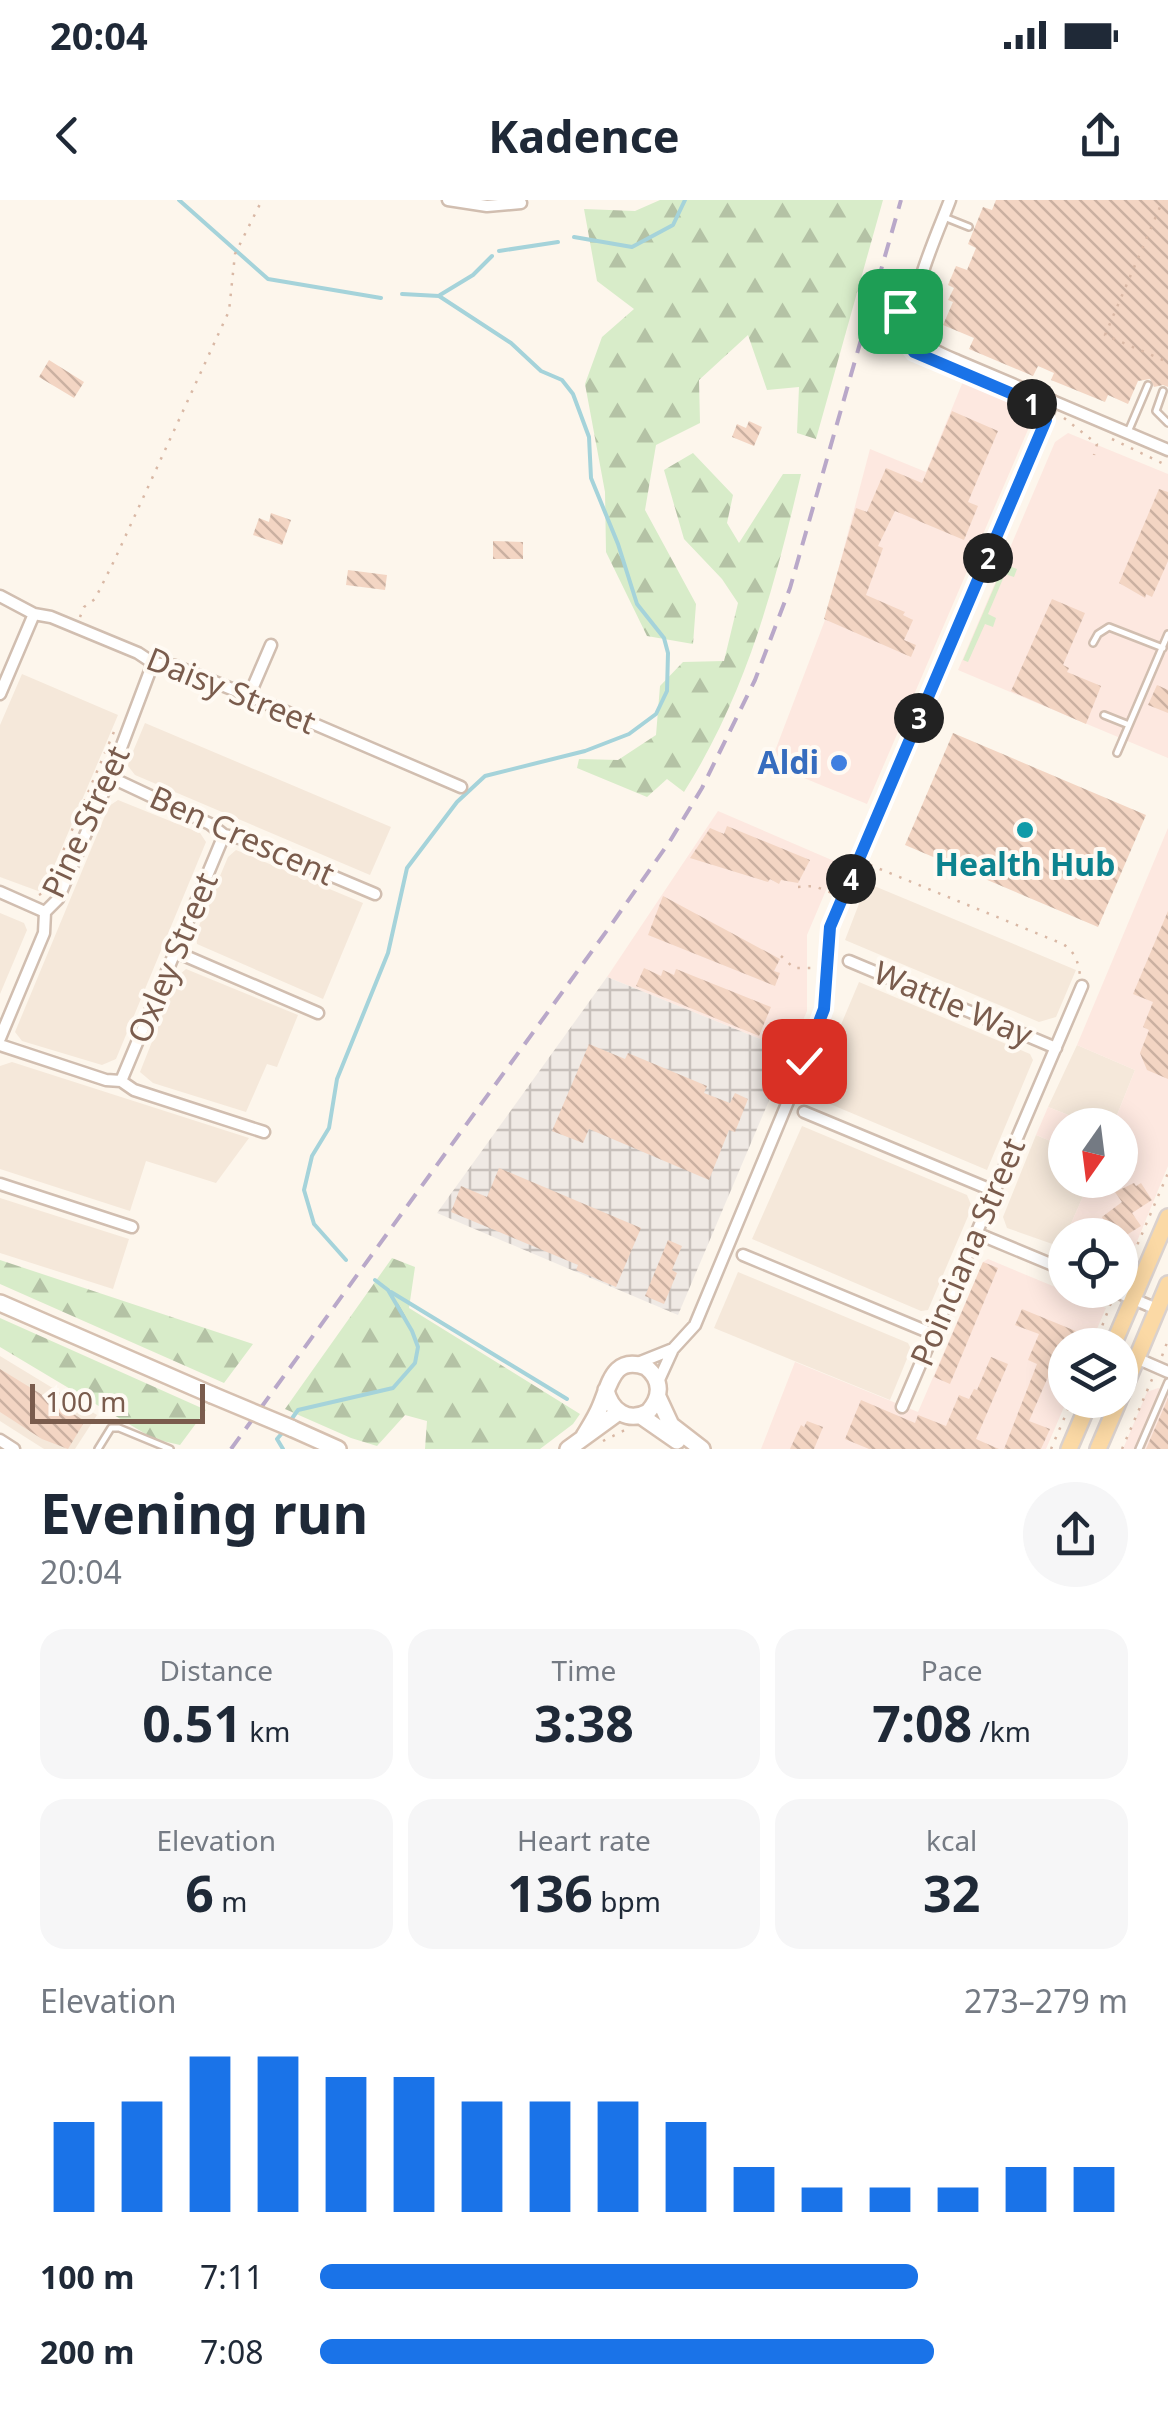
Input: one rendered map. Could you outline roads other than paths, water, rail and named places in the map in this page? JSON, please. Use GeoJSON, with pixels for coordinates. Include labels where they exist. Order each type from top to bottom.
{"type":"FeatureCollection","features":[{"type":"Feature","properties":{"kind":"main road"},"geometry":{"type":"LineString","coordinates":[[1138,1287],[1168,1216]]}},
{"type":"Feature","properties":{"kind":"main road"},"geometry":{"type":"LineString","coordinates":[[1138,1353],[1168,1284]]}},
{"type":"Feature","properties":{"kind":"main road"},"geometry":{"type":"LineString","coordinates":[[1070,1449],[1083,1418]]}},
{"type":"Feature","properties":{"kind":"main road"},"geometry":{"type":"LineString","coordinates":[[1098,1449],[1112,1418]]}},
{"type":"Feature","properties":{"kind":"street"},"geometry":{"type":"LineString","coordinates":[[448,200],[487,206],[522,203]]}},
{"type":"Feature","properties":{"kind":"street"},"geometry":{"type":"LineString","coordinates":[[950,200],[914,306],[916,332],[937,351],[1053,401],[1065,412],[1128,432],[1168,450]]}},
{"type":"Feature","properties":{"kind":"street"},"geometry":{"type":"LineString","coordinates":[[637,1422],[648,1412],[673,1349],[694,1325],[821,1022],[830,927],[1053,401]]}},
{"type":"Feature","properties":{"kind":"street","name":"Daisy Street"},"geometry":{"type":"LineString","coordinates":[[0,596],[34,614],[75,627],[153,662],[175,666],[461,787]]}},
{"type":"Feature","properties":{"kind":"street"},"geometry":{"type":"LineString","coordinates":[[0,694],[34,614]]}},
{"type":"Feature","properties":{"kind":"street"},"geometry":{"type":"LineString","coordinates":[[249,696],[271,646]]}},
{"type":"Feature","properties":{"kind":"street","name":"Pine Street"},"geometry":{"type":"LineString","coordinates":[[0,1038],[44,933],[45,912],[58,899],[153,662]]}},
{"type":"Feature","properties":{"kind":"street","name":"Ben Crescent"},"geometry":{"type":"LineString","coordinates":[[110,777],[224,834],[374,894]]}},
{"type":"Feature","properties":{"kind":"street","name":"Oxley Street"},"geometry":{"type":"LineString","coordinates":[[121,1081],[224,834]]}},
{"type":"Feature","properties":{"kind":"street"},"geometry":{"type":"LineString","coordinates":[[0,892],[45,912]]}},
{"type":"Feature","properties":{"kind":"street"},"geometry":{"type":"LineString","coordinates":[[176,952],[318,1012]]}},
{"type":"Feature","properties":{"kind":"street","name":"Wattle Way"},"geometry":{"type":"LineString","coordinates":[[849,961],[1056,1048]]}},
{"type":"Feature","properties":{"kind":"street","name":"Poinciana Street"},"geometry":{"type":"LineString","coordinates":[[902,1407],[1082,986]]}},
{"type":"Feature","properties":{"kind":"street"},"geometry":{"type":"LineString","coordinates":[[0,1046],[106,1080],[121,1081],[134,1090],[264,1132]]}},
{"type":"Feature","properties":{"kind":"street"},"geometry":{"type":"LineString","coordinates":[[804,1112],[994,1190]]}},
{"type":"Feature","properties":{"kind":"street"},"geometry":{"type":"LineString","coordinates":[[0,1184],[132,1227]]}},
{"type":"Feature","properties":{"kind":"street"},"geometry":{"type":"LineString","coordinates":[[976,1233],[1048,1263]]}},
{"type":"Feature","properties":{"kind":"street"},"geometry":{"type":"LineString","coordinates":[[743,1255],[933,1334]]}},
{"type":"Feature","properties":{"kind":"street"},"geometry":{"type":"LineString","coordinates":[[1138,1301],[1157,1309]]}},
{"type":"Feature","properties":{"kind":"street"},"geometry":{"type":"LineString","coordinates":[[0,1303],[338,1449]]}},
{"type":"Feature","properties":{"kind":"street"},"geometry":{"type":"LineString","coordinates":[[584,1436],[616,1369],[673,1349]]}},
{"type":"Feature","properties":{"kind":"street"},"geometry":{"type":"LineString","coordinates":[[1138,1359],[1162,1369]]}},
{"type":"Feature","properties":{"kind":"street"},"geometry":{"type":"LineString","coordinates":[[637,1364],[653,1373],[671,1425],[702,1449]]}},
{"type":"Feature","properties":{"kind":"street"},"geometry":{"type":"LineString","coordinates":[[606,1390],[609,1401],[619,1412],[688,1449]]}},
{"type":"Feature","properties":{"kind":"street"},"geometry":{"type":"LineString","coordinates":[[568,1449],[619,1412]]}},
{"type":"Feature","properties":{"kind":"street"},"geometry":{"type":"LineString","coordinates":[[0,1440],[14,1449]]}},
{"type":"Feature","properties":{"kind":"lane"},"geometry":{"type":"LineString","coordinates":[[944,217],[968,227]]}},
{"type":"Feature","properties":{"kind":"lane"},"geometry":{"type":"LineString","coordinates":[[1128,432],[1148,385]]}},
{"type":"Feature","properties":{"kind":"lane"},"geometry":{"type":"LineString","coordinates":[[1164,392],[1156,411],[1168,423]]}},
{"type":"Feature","properties":{"kind":"lane"},"geometry":{"type":"LineString","coordinates":[[1093,643],[1108,627],[1162,648]]}},
{"type":"Feature","properties":{"kind":"lane"},"geometry":{"type":"LineString","coordinates":[[1117,753],[1168,634]]}},
{"type":"Feature","properties":{"kind":"lane"},"geometry":{"type":"LineString","coordinates":[[1104,715],[1130,726]]}},
{"type":"Feature","properties":{"kind":"lane"},"geometry":{"type":"LineString","coordinates":[[1139,1449],[1168,1382]]}},
{"type":"Feature","properties":{"kind":"lane"},"geometry":{"type":"LineString","coordinates":[[98,1449],[111,1428],[170,1449]]}},
{"type":"Feature","properties":{"kind":"waterway"},"geometry":{"type":"LineString","coordinates":[[179,200],[268,279],[381,298]]}},
{"type":"Feature","properties":{"kind":"waterway"},"geometry":{"type":"LineString","coordinates":[[574,237],[632,247],[673,225],[685,200]]}},
{"type":"Feature","properties":{"kind":"waterway"},"geometry":{"type":"LineString","coordinates":[[499,251],[558,242]]}},
{"type":"Feature","properties":{"kind":"waterway"},"geometry":{"type":"LineString","coordinates":[[440,295],[473,275],[492,256]]}},
{"type":"Feature","properties":{"kind":"waterway"},"geometry":{"type":"LineString","coordinates":[[346,1260],[314,1224],[304,1190],[312,1156],[329,1128],[337,1079],[388,953],[407,868],[457,802],[485,776],[585,751],[629,734],[656,714],[667,691],[668,653],[664,638],[637,604],[591,478],[589,437],[573,394],[562,380],[541,371],[511,343],[439,296],[402,294]]}},
{"type":"Feature","properties":{"kind":"waterway"},"geometry":{"type":"LineString","coordinates":[[288,1424],[298,1410],[393,1388],[415,1363],[418,1347],[412,1331],[388,1290],[375,1280]]}},
{"type":"Feature","properties":{"kind":"waterway"},"geometry":{"type":"LineString","coordinates":[[391,1292],[567,1399]]}},
{"type":"Feature","properties":{"kind":"waterway"},"geometry":{"type":"LineString","coordinates":[[283,1432],[277,1439],[283,1449]]}},
{"type":"Feature","properties":{"kind":"railway"},"geometry":{"type":"LineString","coordinates":[[231,1449],[611,925],[702,788],[755,680],[790,588],[901,200]]}},
{"type":"Feature","properties":{"kind":"place","name":"Aldi"},"geometry":{"type":"Point","coordinates":[839,763]}},
{"type":"Feature","properties":{"kind":"place","name":"Health Hub"},"geometry":{"type":"Point","coordinates":[1025,830]}}]}
